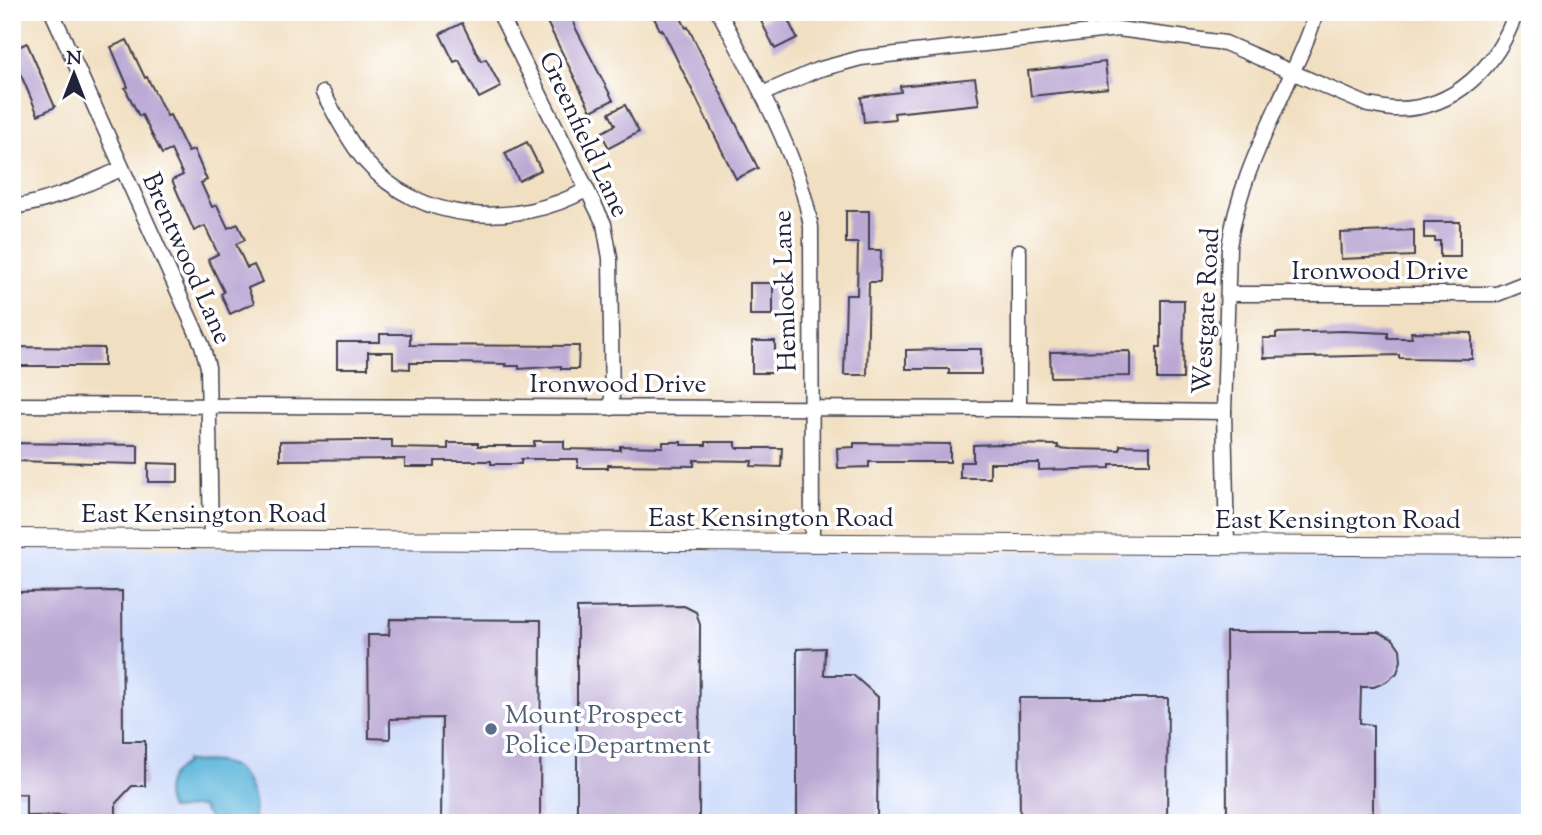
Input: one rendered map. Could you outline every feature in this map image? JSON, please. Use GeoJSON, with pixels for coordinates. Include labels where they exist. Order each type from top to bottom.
{"type":"FeatureCollection","features":[{"type":"Feature","properties":{"kind":"main road","name":"East Kensington Road"},"geometry":{"type":"LineString","coordinates":[[12,538],[1530,547]]}},
{"type":"Feature","properties":{"kind":"street","name":"Brentwood Lane"},"geometry":{"type":"LineString","coordinates":[[52,12],[202,345],[208,368],[211,539]]}},
{"type":"Feature","properties":{"kind":"street","name":"Greenfield Lane"},"geometry":{"type":"LineString","coordinates":[[499,12],[604,224],[610,258],[612,408]]}},
{"type":"Feature","properties":{"kind":"street","name":"Hemlock Lane"},"geometry":{"type":"LineString","coordinates":[[719,12],[762,94],[809,210],[813,409],[812,544]]}},
{"type":"Feature","properties":{"kind":"street","name":"Westgate Road"},"geometry":{"type":"LineString","coordinates":[[1227,545],[1224,412],[1228,247],[1240,192],[1303,52],[1316,12]]}},
{"type":"Feature","properties":{"kind":"street"},"geometry":{"type":"LineString","coordinates":[[762,94],[817,70],[861,58],[1118,29],[1225,43],[1368,105],[1394,110],[1416,108],[1437,102],[1459,91],[1492,61],[1505,40],[1516,12]]}},
{"type":"Feature","properties":{"kind":"street"},"geometry":{"type":"LineString","coordinates":[[323,93],[366,162],[397,188],[419,200],[438,207],[483,216],[508,215],[548,208],[586,190]]}},
{"type":"Feature","properties":{"kind":"street"},"geometry":{"type":"LineString","coordinates":[[12,207],[61,195],[121,169]]}},
{"type":"Feature","properties":{"kind":"street"},"geometry":{"type":"LineString","coordinates":[[1019,251],[1019,409]]}},
{"type":"Feature","properties":{"kind":"street","name":"Ironwood Drive"},"geometry":{"type":"LineString","coordinates":[[1228,294],[1497,294],[1530,281]]}},
{"type":"Feature","properties":{"kind":"street","name":"Ironwood Drive"},"geometry":{"type":"LineString","coordinates":[[12,405],[1224,412]]}},
{"type":"Feature","properties":{"kind":"shaded area"},"geometry":{"type":"Polygon","coordinates":[[[12,548],[1530,554],[1530,823],[12,823],[12,548]]]}},
{"type":"Feature","properties":{"kind":"water"},"geometry":{"type":"Polygon","coordinates":[[[185,760],[219,762],[242,774],[253,799],[252,823],[213,823],[201,807],[170,809],[166,789],[170,778],[185,764],[185,760]]]}},
{"type":"Feature","properties":{"kind":"building"},"geometry":{"type":"Polygon","coordinates":[[[542,12],[569,12],[613,100],[591,111],[542,12]]]}},
{"type":"Feature","properties":{"kind":"building"},"geometry":{"type":"Polygon","coordinates":[[[651,12],[678,12],[758,168],[736,179],[651,12]]]}},
{"type":"Feature","properties":{"kind":"building"},"geometry":{"type":"Polygon","coordinates":[[[778,12],[784,12],[797,38],[775,49],[761,21],[778,12]]]}},
{"type":"Feature","properties":{"kind":"building"},"geometry":{"type":"Polygon","coordinates":[[[462,23],[481,61],[486,59],[501,87],[479,98],[459,60],[454,62],[440,34],[462,23]]]}},
{"type":"Feature","properties":{"kind":"building"},"geometry":{"type":"Polygon","coordinates":[[[127,40],[145,78],[147,77],[167,116],[170,115],[188,152],[194,150],[207,180],[201,183],[212,207],[217,205],[228,228],[238,224],[245,240],[236,244],[247,268],[254,265],[262,282],[248,288],[254,303],[230,314],[221,294],[224,292],[208,259],[218,254],[205,226],[194,231],[172,180],[183,175],[171,150],[162,154],[125,88],[128,87],[111,47],[127,40]]]}},
{"type":"Feature","properties":{"kind":"building"},"geometry":{"type":"Polygon","coordinates":[[[27,43],[55,107],[38,115],[12,54],[12,50],[27,43]]]}},
{"type":"Feature","properties":{"kind":"building"},"geometry":{"type":"Polygon","coordinates":[[[1105,62],[1108,88],[1031,96],[1028,71],[1105,62]]]}},
{"type":"Feature","properties":{"kind":"building"},"geometry":{"type":"Polygon","coordinates":[[[975,78],[979,104],[894,113],[895,119],[864,122],[861,97],[901,92],[900,86],[975,78]]]}},
{"type":"Feature","properties":{"kind":"building"},"geometry":{"type":"Polygon","coordinates":[[[625,105],[639,132],[609,148],[601,133],[615,125],[609,113],[625,105]]]}},
{"type":"Feature","properties":{"kind":"building"},"geometry":{"type":"Polygon","coordinates":[[[527,142],[541,170],[519,181],[505,153],[527,142]]]}},
{"type":"Feature","properties":{"kind":"building"},"geometry":{"type":"Polygon","coordinates":[[[846,211],[869,211],[869,250],[881,250],[880,282],[869,282],[867,375],[844,375],[846,295],[857,295],[858,243],[846,243],[846,211]]]}},
{"type":"Feature","properties":{"kind":"building"},"geometry":{"type":"Polygon","coordinates":[[[1424,222],[1460,222],[1460,257],[1440,257],[1440,241],[1424,238],[1424,222]]]}},
{"type":"Feature","properties":{"kind":"building"},"geometry":{"type":"Polygon","coordinates":[[[1414,230],[1414,256],[1341,259],[1340,233],[1414,230]]]}},
{"type":"Feature","properties":{"kind":"building"},"geometry":{"type":"Polygon","coordinates":[[[750,283],[773,283],[773,315],[750,315],[750,283]]]}},
{"type":"Feature","properties":{"kind":"building"},"geometry":{"type":"Polygon","coordinates":[[[1161,300],[1184,300],[1183,379],[1157,379],[1157,347],[1161,347],[1161,300]]]}},
{"type":"Feature","properties":{"kind":"building"},"geometry":{"type":"Polygon","coordinates":[[[1411,332],[1472,333],[1472,359],[1399,358],[1399,355],[1264,358],[1263,338],[1276,338],[1276,333],[1388,333],[1388,338],[1412,338],[1411,332]]]}},
{"type":"Feature","properties":{"kind":"building"},"geometry":{"type":"Polygon","coordinates":[[[380,334],[410,334],[410,345],[579,346],[578,369],[561,369],[561,366],[519,369],[519,366],[506,364],[452,363],[410,363],[410,369],[393,368],[393,352],[368,352],[368,368],[337,368],[337,342],[380,342],[380,334]]]}},
{"type":"Feature","properties":{"kind":"building"},"geometry":{"type":"Polygon","coordinates":[[[752,341],[775,341],[775,373],[752,373],[752,341]]]}},
{"type":"Feature","properties":{"kind":"building"},"geometry":{"type":"Polygon","coordinates":[[[12,347],[104,348],[104,366],[12,366],[12,347]]]}},
{"type":"Feature","properties":{"kind":"building"},"geometry":{"type":"Polygon","coordinates":[[[981,349],[981,374],[949,374],[949,369],[906,369],[906,350],[981,349]]]}},
{"type":"Feature","properties":{"kind":"building"},"geometry":{"type":"Polygon","coordinates":[[[1130,351],[1130,376],[1051,377],[1050,352],[1130,351]]]}},
{"type":"Feature","properties":{"kind":"building"},"geometry":{"type":"Polygon","coordinates":[[[392,440],[392,448],[448,449],[448,443],[534,446],[534,441],[564,441],[564,449],[620,450],[620,446],[663,447],[663,442],[706,445],[706,442],[736,442],[736,448],[782,448],[781,467],[751,466],[752,461],[694,460],[694,466],[608,465],[608,468],[578,468],[578,459],[521,459],[521,464],[435,461],[435,467],[405,467],[405,459],[280,460],[280,441],[392,440]]]}},
{"type":"Feature","properties":{"kind":"building"},"geometry":{"type":"Polygon","coordinates":[[[12,443],[138,445],[138,464],[12,461],[12,443]]]}},
{"type":"Feature","properties":{"kind":"building"},"geometry":{"type":"Polygon","coordinates":[[[854,443],[950,444],[950,462],[869,462],[869,467],[838,468],[837,448],[854,447],[854,443]]]}},
{"type":"Feature","properties":{"kind":"building"},"geometry":{"type":"Polygon","coordinates":[[[973,445],[1120,450],[1120,445],[1150,446],[1150,464],[1110,464],[1110,468],[1039,470],[1039,463],[990,463],[990,478],[960,478],[960,462],[973,462],[973,445]]]}},
{"type":"Feature","properties":{"kind":"building"},"geometry":{"type":"Polygon","coordinates":[[[148,463],[178,464],[178,482],[148,482],[148,463]]]}},
{"type":"Feature","properties":{"kind":"building"},"geometry":{"type":"Polygon","coordinates":[[[122,591],[123,741],[145,741],[145,786],[132,786],[116,803],[116,815],[26,816],[26,794],[12,794],[12,592],[122,591]]]}},
{"type":"Feature","properties":{"kind":"building"},"geometry":{"type":"Polygon","coordinates":[[[684,606],[696,612],[700,625],[699,823],[577,823],[577,608],[684,606]]]}},
{"type":"Feature","properties":{"kind":"building","name":"Mount Prospect Police Department"},"geometry":{"type":"Polygon","coordinates":[[[390,619],[541,620],[540,823],[441,823],[442,718],[390,719],[390,739],[369,738],[368,635],[389,635],[390,619]]]}},
{"type":"Feature","properties":{"kind":"building"},"geometry":{"type":"Polygon","coordinates":[[[1226,632],[1378,632],[1393,639],[1400,649],[1401,661],[1397,673],[1374,687],[1361,687],[1360,723],[1373,725],[1373,816],[1361,816],[1361,823],[1227,823],[1226,632]]]}},
{"type":"Feature","properties":{"kind":"building"},"geometry":{"type":"Polygon","coordinates":[[[825,648],[824,675],[853,675],[878,697],[877,823],[797,823],[797,649],[825,648]]]}},
{"type":"Feature","properties":{"kind":"building"},"geometry":{"type":"Polygon","coordinates":[[[1019,698],[1168,698],[1167,823],[1020,823],[1019,698]]]}},
{"type":"Feature","properties":{"kind":"place","name":"Mount Prospect Police Department"},"geometry":{"type":"Point","coordinates":[491,729]}}]}
